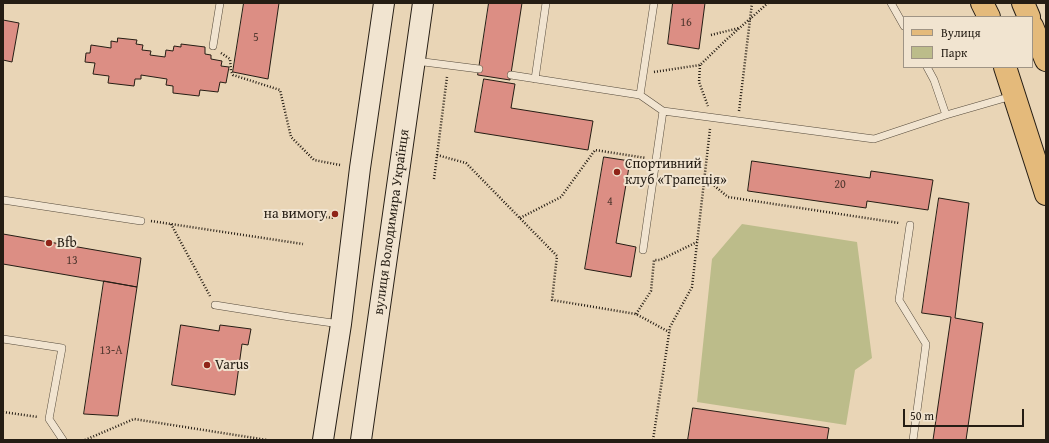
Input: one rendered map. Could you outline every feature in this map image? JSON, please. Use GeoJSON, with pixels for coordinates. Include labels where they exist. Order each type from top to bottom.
{"type":"FeatureCollection","features":[{"type":"Feature","properties":{"kind":"main road"},"geometry":{"type":"LineString","coordinates":[[982,3],[988,16]]}},
{"type":"Feature","properties":{"kind":"main road"},"geometry":{"type":"LineString","coordinates":[[1023,3],[1028,16]]}},
{"type":"Feature","properties":{"kind":"main road"},"geometry":{"type":"LineString","coordinates":[[1033,28],[1046,60]]}},
{"type":"Feature","properties":{"kind":"main road"},"geometry":{"type":"LineString","coordinates":[[1005,68],[1046,194]]}},
{"type":"Feature","properties":{"kind":"street"},"geometry":{"type":"LineString","coordinates":[[323,440],[384,3]]}},
{"type":"Feature","properties":{"kind":"street","name":"вулиця Володимира Українця"},"geometry":{"type":"LineString","coordinates":[[361,440],[423,3]]}},
{"type":"Feature","properties":{"kind":"lane"},"geometry":{"type":"LineString","coordinates":[[213,46],[220,3]]}},
{"type":"Feature","properties":{"kind":"lane"},"geometry":{"type":"LineString","coordinates":[[535,79],[546,3]]}},
{"type":"Feature","properties":{"kind":"lane"},"geometry":{"type":"LineString","coordinates":[[640,95],[654,3]]}},
{"type":"Feature","properties":{"kind":"lane"},"geometry":{"type":"LineString","coordinates":[[891,3],[903,24]]}},
{"type":"Feature","properties":{"kind":"lane"},"geometry":{"type":"LineString","coordinates":[[414,61],[480,69]]}},
{"type":"Feature","properties":{"kind":"lane"},"geometry":{"type":"LineString","coordinates":[[928,68],[934,80],[946,115]]}},
{"type":"Feature","properties":{"kind":"lane"},"geometry":{"type":"LineString","coordinates":[[511,75],[640,95],[664,110],[738,122],[874,139],[946,115],[1014,95]]}},
{"type":"Feature","properties":{"kind":"lane"},"geometry":{"type":"LineString","coordinates":[[643,250],[664,110]]}},
{"type":"Feature","properties":{"kind":"lane"},"geometry":{"type":"LineString","coordinates":[[3,200],[142,222]]}},
{"type":"Feature","properties":{"kind":"lane"},"geometry":{"type":"LineString","coordinates":[[910,225],[898,300],[926,344],[914,440]]}},
{"type":"Feature","properties":{"kind":"lane"},"geometry":{"type":"LineString","coordinates":[[215,306],[340,324]]}},
{"type":"Feature","properties":{"kind":"lane"},"geometry":{"type":"LineString","coordinates":[[3,339],[62,348],[49,419],[63,440]]}},
{"type":"Feature","properties":{"kind":"path"},"geometry":{"type":"LineString","coordinates":[[738,122],[752,3]]}},
{"type":"Feature","properties":{"kind":"path"},"geometry":{"type":"LineString","coordinates":[[644,74],[700,65],[768,3]]}},
{"type":"Feature","properties":{"kind":"path"},"geometry":{"type":"LineString","coordinates":[[711,35],[741,27]]}},
{"type":"Feature","properties":{"kind":"path"},"geometry":{"type":"LineString","coordinates":[[213,46],[230,59],[231,71],[234,75],[280,90],[291,137],[314,160],[340,165]]}},
{"type":"Feature","properties":{"kind":"path"},"geometry":{"type":"LineString","coordinates":[[434,179],[447,78],[445,64]]}},
{"type":"Feature","properties":{"kind":"path"},"geometry":{"type":"LineString","coordinates":[[652,440],[670,327],[692,287],[712,118],[699,82],[700,65]]}},
{"type":"Feature","properties":{"kind":"path"},"geometry":{"type":"LineString","coordinates":[[520,218],[560,197],[595,150],[656,160]]}},
{"type":"Feature","properties":{"kind":"path"},"geometry":{"type":"LineString","coordinates":[[437,155],[466,163],[557,256],[552,300],[636,314],[669,332]]}},
{"type":"Feature","properties":{"kind":"path"},"geometry":{"type":"LineString","coordinates":[[704,178],[728,197],[910,225]]}},
{"type":"Feature","properties":{"kind":"path"},"geometry":{"type":"LineString","coordinates":[[308,215],[334,218]]}},
{"type":"Feature","properties":{"kind":"path"},"geometry":{"type":"LineString","coordinates":[[142,222],[151,221],[303,244]]}},
{"type":"Feature","properties":{"kind":"path"},"geometry":{"type":"LineString","coordinates":[[171,224],[215,306]]}},
{"type":"Feature","properties":{"kind":"path"},"geometry":{"type":"LineString","coordinates":[[636,314],[651,291],[654,260],[660,260],[697,242]]}},
{"type":"Feature","properties":{"kind":"path"},"geometry":{"type":"LineString","coordinates":[[3,412],[49,419]]}},
{"type":"Feature","properties":{"kind":"path"},"geometry":{"type":"LineString","coordinates":[[84,440],[134,419],[267,440]]}},
{"type":"Feature","properties":{"kind":"green space"},"geometry":{"type":"Polygon","coordinates":[[[742,224],[857,242],[872,358],[855,370],[846,425],[697,402],[712,259],[742,224]]]}},
{"type":"Feature","properties":{"kind":"building"},"geometry":{"type":"Polygon","coordinates":[[[244,3],[279,3],[268,79],[233,72],[244,3]]]}},
{"type":"Feature","properties":{"kind":"building"},"geometry":{"type":"Polygon","coordinates":[[[489,3],[522,3],[510,80],[478,75],[489,3]]]}},
{"type":"Feature","properties":{"kind":"building"},"geometry":{"type":"Polygon","coordinates":[[[673,3],[705,3],[699,49],[668,44],[673,3]]]}},
{"type":"Feature","properties":{"kind":"building"},"geometry":{"type":"Polygon","coordinates":[[[3,20],[19,23],[12,62],[3,60],[3,20]]]}},
{"type":"Feature","properties":{"kind":"building"},"geometry":{"type":"Polygon","coordinates":[[[118,38],[137,40],[136,44],[143,45],[142,50],[151,51],[150,55],[165,57],[166,50],[173,51],[174,46],[181,47],[181,44],[205,47],[205,54],[211,55],[211,59],[222,61],[221,66],[229,67],[226,83],[220,82],[218,92],[200,90],[199,96],[173,93],[173,86],[166,85],[167,79],[141,75],[141,79],[135,79],[134,86],[108,83],[109,76],[93,74],[95,63],[85,62],[86,53],[90,53],[91,45],[111,48],[111,41],[117,42],[118,38]]]}},
{"type":"Feature","properties":{"kind":"building"},"geometry":{"type":"Polygon","coordinates":[[[484,79],[515,84],[511,108],[593,121],[588,150],[475,132],[484,79]]]}},
{"type":"Feature","properties":{"kind":"building"},"geometry":{"type":"Polygon","coordinates":[[[604,157],[630,161],[616,243],[636,247],[631,277],[585,269],[604,157]]]}},
{"type":"Feature","properties":{"kind":"building"},"geometry":{"type":"Polygon","coordinates":[[[752,161],[870,178],[871,171],[933,180],[928,210],[867,201],[866,208],[748,191],[752,161]]]}},
{"type":"Feature","properties":{"kind":"building"},"geometry":{"type":"Polygon","coordinates":[[[939,198],[969,203],[955,318],[983,323],[966,440],[933,440],[951,317],[922,313],[939,198]]]}},
{"type":"Feature","properties":{"kind":"building"},"geometry":{"type":"Polygon","coordinates":[[[3,234],[141,258],[137,287],[3,264],[3,234]]]}},
{"type":"Feature","properties":{"kind":"building"},"geometry":{"type":"Polygon","coordinates":[[[104,281],[137,287],[118,416],[84,414],[104,281]]]}},
{"type":"Feature","properties":{"kind":"building","name":"Varus"},"geometry":{"type":"Polygon","coordinates":[[[181,325],[219,331],[220,325],[251,329],[248,345],[242,344],[235,395],[172,385],[181,325]]]}},
{"type":"Feature","properties":{"kind":"building"},"geometry":{"type":"Polygon","coordinates":[[[693,408],[829,428],[827,440],[688,440],[693,408]]]}},
{"type":"Feature","properties":{"kind":"place","name":"Спортивний клуб «Трапеція»"},"geometry":{"type":"Point","coordinates":[617,172]}},
{"type":"Feature","properties":{"kind":"place","name":"на вимогу"},"geometry":{"type":"Point","coordinates":[335,214]}},
{"type":"Feature","properties":{"kind":"place","name":"Bfb"},"geometry":{"type":"Point","coordinates":[49,243]}},
{"type":"Feature","properties":{"kind":"place","name":"Varus"},"geometry":{"type":"Point","coordinates":[207,365]}}]}
